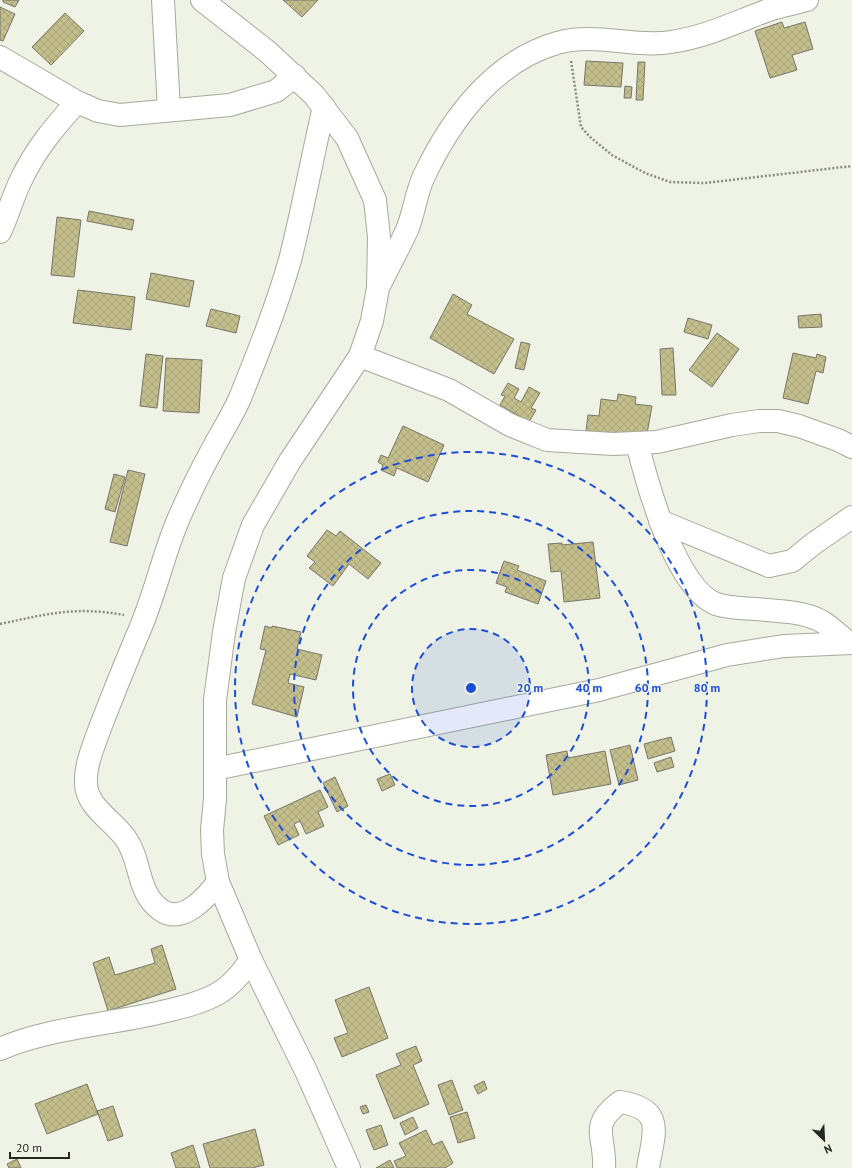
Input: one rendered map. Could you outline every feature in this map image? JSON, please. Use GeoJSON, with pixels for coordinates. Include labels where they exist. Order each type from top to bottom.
{"type":"FeatureCollection","features":[{"type":"Feature","properties":{"kind":"street"},"geometry":{"type":"LineString","coordinates":[[163,0],[169,110]]}},
{"type":"Feature","properties":{"kind":"street"},"geometry":{"type":"LineString","coordinates":[[202,0],[295,76],[314,95],[347,138],[375,200],[379,237],[378,288],[372,321],[360,356],[290,461],[253,525],[234,578],[224,632],[215,700],[213,854],[218,882],[251,960],[306,1071],[349,1168]]}},
{"type":"Feature","properties":{"kind":"street"},"geometry":{"type":"LineString","coordinates":[[378,288],[407,230],[424,176],[452,126],[477,95],[504,69],[534,52],[558,43],[588,39],[669,43],[703,36],[767,11],[806,0]]}},
{"type":"Feature","properties":{"kind":"street"},"geometry":{"type":"LineString","coordinates":[[0,57],[77,102],[98,111],[120,115],[169,110],[190,110],[230,105],[276,91],[295,76]]}},
{"type":"Feature","properties":{"kind":"street"},"geometry":{"type":"LineString","coordinates":[[0,232],[20,180],[35,154],[52,130],[77,102]]}},
{"type":"Feature","properties":{"kind":"street"},"geometry":{"type":"LineString","coordinates":[[218,882],[204,898],[182,913],[165,913],[157,907],[144,890],[136,860],[125,837],[89,798],[87,792],[86,775],[93,749],[118,680],[145,619],[178,522],[210,453],[239,401],[280,291],[300,219],[324,107]]}},
{"type":"Feature","properties":{"kind":"street"},"geometry":{"type":"LineString","coordinates":[[0,199],[20,180]]}},
{"type":"Feature","properties":{"kind":"street"},"geometry":{"type":"LineString","coordinates":[[360,356],[449,390],[510,425],[547,440],[583,443],[657,442],[732,425],[759,421],[778,421],[799,426],[838,440],[852,447]]}},
{"type":"Feature","properties":{"kind":"street"},"geometry":{"type":"LineString","coordinates":[[637,443],[647,482],[660,521],[693,586],[716,604],[735,608],[794,613],[822,621],[849,643]]}},
{"type":"Feature","properties":{"kind":"street"},"geometry":{"type":"LineString","coordinates":[[660,521],[769,566],[792,561],[813,544],[852,517]]}},
{"type":"Feature","properties":{"kind":"street"},"geometry":{"type":"LineString","coordinates":[[215,769],[599,690],[727,655],[784,646],[849,643]]}},
{"type":"Feature","properties":{"kind":"street"},"geometry":{"type":"LineString","coordinates":[[0,1049],[49,1034],[144,1016],[194,1004],[213,996],[230,985],[251,960]]}},
{"type":"Feature","properties":{"kind":"street"},"geometry":{"type":"LineString","coordinates":[[604,1168],[605,1155],[600,1134],[601,1124],[608,1111],[620,1102],[634,1104],[648,1113],[655,1123],[648,1168]]}},
{"type":"Feature","properties":{"kind":"path"},"geometry":{"type":"LineString","coordinates":[[568,42],[581,127],[590,137],[612,155],[646,173],[670,182],[705,182],[852,166]]}},
{"type":"Feature","properties":{"kind":"path"},"geometry":{"type":"LineString","coordinates":[[0,624],[63,611],[81,610],[101,611],[145,619]]}},
{"type":"Feature","properties":{"kind":"building"},"geometry":{"type":"Polygon","coordinates":[[[3,0],[19,0],[15,7],[3,2],[3,0]]]}},
{"type":"Feature","properties":{"kind":"building"},"geometry":{"type":"Polygon","coordinates":[[[283,0],[318,0],[302,17],[283,0]]]}},
{"type":"Feature","properties":{"kind":"building"},"geometry":{"type":"Polygon","coordinates":[[[0,7],[15,14],[3,41],[0,40],[0,7]]]}},
{"type":"Feature","properties":{"kind":"building"},"geometry":{"type":"Polygon","coordinates":[[[65,13],[84,31],[51,65],[32,47],[65,13]]]}},
{"type":"Feature","properties":{"kind":"building"},"geometry":{"type":"Polygon","coordinates":[[[782,22],[784,28],[805,22],[813,49],[792,55],[797,70],[770,78],[755,31],[782,22]]]}},
{"type":"Feature","properties":{"kind":"building"},"geometry":{"type":"Polygon","coordinates":[[[586,61],[623,63],[621,87],[584,85],[586,61]]]}},
{"type":"Feature","properties":{"kind":"building"},"geometry":{"type":"Polygon","coordinates":[[[638,62],[645,62],[643,100],[636,100],[638,62]]]}},
{"type":"Feature","properties":{"kind":"building"},"geometry":{"type":"Polygon","coordinates":[[[625,86],[632,87],[631,98],[624,98],[625,86]]]}},
{"type":"Feature","properties":{"kind":"building"},"geometry":{"type":"Polygon","coordinates":[[[89,211],[134,220],[132,230],[87,221],[89,211]]]}},
{"type":"Feature","properties":{"kind":"building"},"geometry":{"type":"Polygon","coordinates":[[[57,217],[81,220],[74,277],[51,275],[57,217]]]}},
{"type":"Feature","properties":{"kind":"building"},"geometry":{"type":"Polygon","coordinates":[[[151,273],[194,281],[189,307],[146,299],[151,273]]]}},
{"type":"Feature","properties":{"kind":"building"},"geometry":{"type":"Polygon","coordinates":[[[78,290],[135,297],[131,330],[73,323],[78,290]]]}},
{"type":"Feature","properties":{"kind":"building"},"geometry":{"type":"Polygon","coordinates":[[[453,294],[472,305],[467,314],[514,339],[494,374],[430,338],[453,294]]]}},
{"type":"Feature","properties":{"kind":"building"},"geometry":{"type":"Polygon","coordinates":[[[211,309],[240,316],[236,333],[206,326],[211,309]]]}},
{"type":"Feature","properties":{"kind":"building"},"geometry":{"type":"Polygon","coordinates":[[[821,314],[822,327],[799,328],[798,316],[821,314]]]}},
{"type":"Feature","properties":{"kind":"building"},"geometry":{"type":"Polygon","coordinates":[[[688,318],[712,325],[708,339],[684,332],[688,318]]]}},
{"type":"Feature","properties":{"kind":"building"},"geometry":{"type":"Polygon","coordinates":[[[717,333],[739,349],[712,387],[689,370],[717,333]]]}},
{"type":"Feature","properties":{"kind":"building"},"geometry":{"type":"Polygon","coordinates":[[[521,342],[530,344],[524,370],[515,368],[521,342]]]}},
{"type":"Feature","properties":{"kind":"building"},"geometry":{"type":"Polygon","coordinates":[[[673,348],[676,395],[662,395],[660,349],[673,348]]]}},
{"type":"Feature","properties":{"kind":"building"},"geometry":{"type":"Polygon","coordinates":[[[793,353],[816,358],[817,354],[826,357],[823,373],[816,371],[808,404],[783,398],[793,353]]]}},
{"type":"Feature","properties":{"kind":"building"},"geometry":{"type":"Polygon","coordinates":[[[146,354],[163,356],[157,408],[140,406],[146,354]]]}},
{"type":"Feature","properties":{"kind":"building"},"geometry":{"type":"Polygon","coordinates":[[[166,358],[202,360],[199,413],[163,411],[166,358]]]}},
{"type":"Feature","properties":{"kind":"building"},"geometry":{"type":"Polygon","coordinates":[[[508,383],[519,389],[514,398],[521,402],[529,387],[540,393],[531,408],[536,410],[529,422],[500,405],[505,396],[501,395],[508,383]]]}},
{"type":"Feature","properties":{"kind":"building"},"geometry":{"type":"Polygon","coordinates":[[[618,394],[636,397],[635,404],[652,406],[646,439],[586,431],[588,415],[599,416],[601,399],[617,401],[618,394]]]}},
{"type":"Feature","properties":{"kind":"building"},"geometry":{"type":"Polygon","coordinates":[[[403,426],[444,445],[428,482],[397,468],[394,476],[381,470],[383,465],[378,462],[381,455],[388,458],[403,426]]]}},
{"type":"Feature","properties":{"kind":"building"},"geometry":{"type":"Polygon","coordinates":[[[128,470],[145,474],[127,546],[110,542],[128,470]]]}},
{"type":"Feature","properties":{"kind":"building"},"geometry":{"type":"Polygon","coordinates":[[[114,474],[125,477],[115,512],[105,509],[114,474]]]}},
{"type":"Feature","properties":{"kind":"building"},"geometry":{"type":"Polygon","coordinates":[[[327,530],[336,536],[340,531],[381,563],[368,579],[349,564],[333,586],[309,568],[315,562],[307,556],[327,530]]]}},
{"type":"Feature","properties":{"kind":"building"},"geometry":{"type":"Polygon","coordinates":[[[593,542],[600,598],[564,602],[561,571],[551,572],[548,544],[562,543],[562,545],[593,542]]]}},
{"type":"Feature","properties":{"kind":"building"},"geometry":{"type":"Polygon","coordinates":[[[504,561],[519,566],[517,570],[546,581],[538,604],[505,592],[507,587],[496,583],[504,561]]]}},
{"type":"Feature","properties":{"kind":"building"},"geometry":{"type":"Polygon","coordinates":[[[265,626],[301,632],[297,649],[322,655],[316,680],[290,674],[288,683],[304,687],[297,717],[252,704],[266,650],[260,649],[265,626]]]}},
{"type":"Feature","properties":{"kind":"building"},"geometry":{"type":"Polygon","coordinates":[[[671,737],[675,751],[648,759],[644,744],[671,737]]]}},
{"type":"Feature","properties":{"kind":"building"},"geometry":{"type":"Polygon","coordinates":[[[630,745],[638,780],[619,785],[610,750],[630,745]]]}},
{"type":"Feature","properties":{"kind":"building"},"geometry":{"type":"Polygon","coordinates":[[[567,751],[568,758],[605,751],[611,784],[553,795],[546,755],[567,751]]]}},
{"type":"Feature","properties":{"kind":"building"},"geometry":{"type":"Polygon","coordinates":[[[671,757],[674,767],[657,772],[654,763],[671,757]]]}},
{"type":"Feature","properties":{"kind":"building"},"geometry":{"type":"Polygon","coordinates":[[[390,774],[395,785],[382,791],[377,779],[390,774]]]}},
{"type":"Feature","properties":{"kind":"building"},"geometry":{"type":"Polygon","coordinates":[[[335,777],[348,806],[337,812],[323,783],[335,777]]]}},
{"type":"Feature","properties":{"kind":"building"},"geometry":{"type":"Polygon","coordinates":[[[320,790],[328,807],[318,812],[324,826],[306,834],[300,821],[294,824],[299,835],[278,845],[264,816],[320,790]]]}},
{"type":"Feature","properties":{"kind":"building"},"geometry":{"type":"Polygon","coordinates":[[[162,945],[176,989],[108,1011],[93,963],[109,957],[115,975],[155,963],[151,949],[162,945]]]}},
{"type":"Feature","properties":{"kind":"building"},"geometry":{"type":"Polygon","coordinates":[[[369,987],[388,1038],[342,1057],[334,1038],[348,1033],[335,1000],[369,987]]]}},
{"type":"Feature","properties":{"kind":"building"},"geometry":{"type":"Polygon","coordinates":[[[416,1046],[422,1061],[413,1065],[429,1104],[394,1119],[376,1075],[401,1065],[396,1054],[416,1046]]]}},
{"type":"Feature","properties":{"kind":"building"},"geometry":{"type":"Polygon","coordinates":[[[452,1080],[463,1110],[449,1115],[438,1085],[452,1080]]]}},
{"type":"Feature","properties":{"kind":"building"},"geometry":{"type":"Polygon","coordinates":[[[484,1081],[487,1089],[478,1094],[474,1086],[484,1081]]]}},
{"type":"Feature","properties":{"kind":"building"},"geometry":{"type":"Polygon","coordinates":[[[87,1084],[98,1114],[47,1134],[35,1104],[87,1084]]]}},
{"type":"Feature","properties":{"kind":"building"},"geometry":{"type":"Polygon","coordinates":[[[366,1105],[369,1112],[363,1114],[360,1107],[366,1105]]]}},
{"type":"Feature","properties":{"kind":"building"},"geometry":{"type":"Polygon","coordinates":[[[113,1106],[123,1136],[108,1141],[97,1111],[113,1106]]]}},
{"type":"Feature","properties":{"kind":"building"},"geometry":{"type":"Polygon","coordinates":[[[467,1112],[475,1138],[458,1143],[450,1117],[467,1112]]]}},
{"type":"Feature","properties":{"kind":"building"},"geometry":{"type":"Polygon","coordinates":[[[413,1117],[418,1128],[405,1135],[400,1123],[413,1117]]]}},
{"type":"Feature","properties":{"kind":"building"},"geometry":{"type":"Polygon","coordinates":[[[381,1125],[388,1145],[374,1150],[366,1130],[381,1125]]]}},
{"type":"Feature","properties":{"kind":"building"},"geometry":{"type":"Polygon","coordinates":[[[255,1129],[264,1165],[252,1168],[210,1168],[203,1144],[255,1129]]]}},
{"type":"Feature","properties":{"kind":"building"},"geometry":{"type":"Polygon","coordinates":[[[426,1130],[433,1145],[442,1141],[453,1163],[445,1168],[397,1168],[394,1161],[406,1156],[399,1143],[426,1130]]]}},
{"type":"Feature","properties":{"kind":"building"},"geometry":{"type":"Polygon","coordinates":[[[193,1145],[200,1168],[176,1168],[171,1153],[193,1145]]]}},
{"type":"Feature","properties":{"kind":"building"},"geometry":{"type":"Polygon","coordinates":[[[17,1159],[21,1168],[9,1168],[7,1164],[17,1159]]]}},
{"type":"Feature","properties":{"kind":"building"},"geometry":{"type":"Polygon","coordinates":[[[390,1160],[394,1168],[376,1168],[390,1160]]]}}]}
